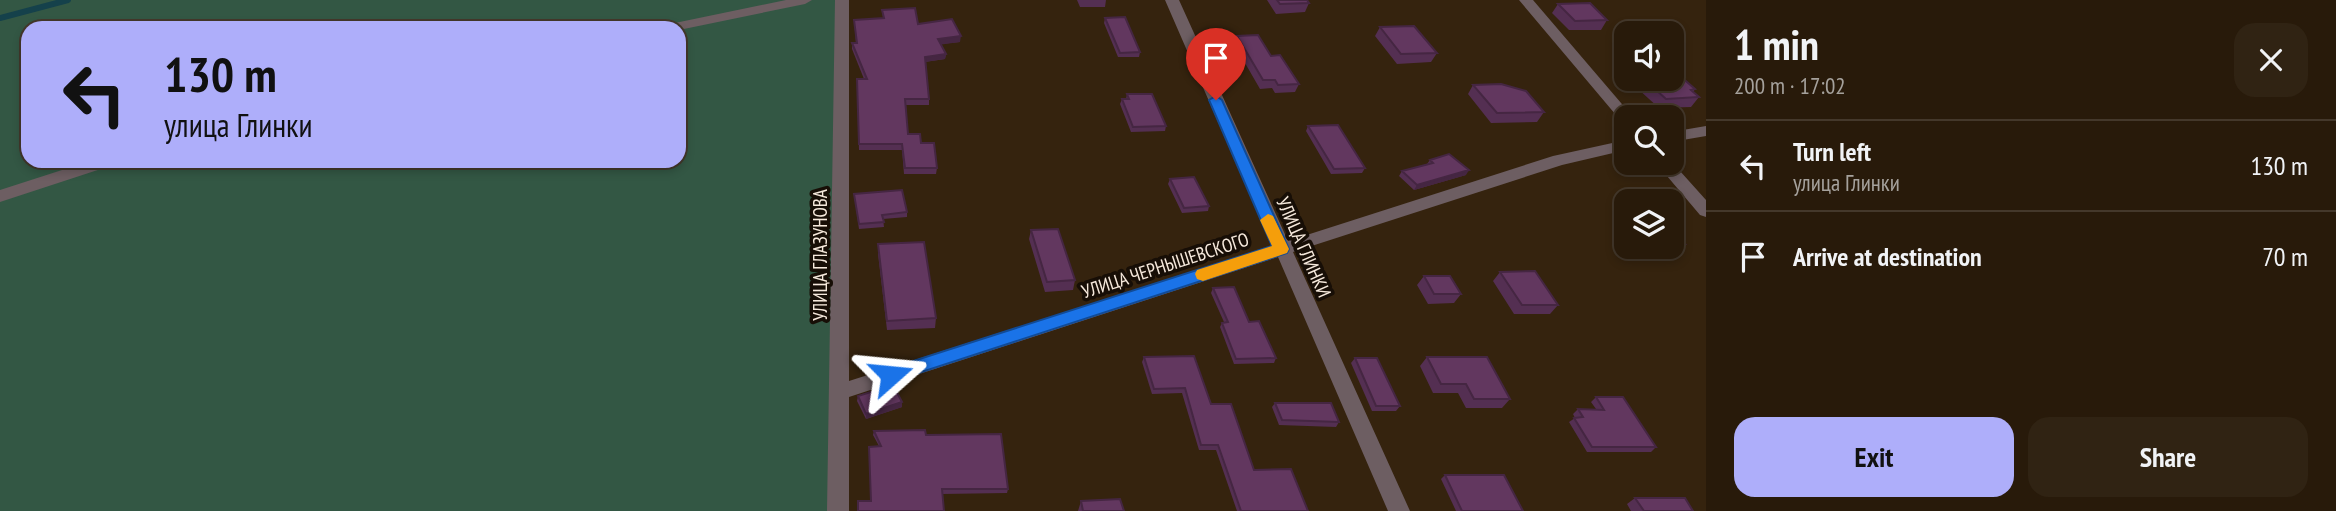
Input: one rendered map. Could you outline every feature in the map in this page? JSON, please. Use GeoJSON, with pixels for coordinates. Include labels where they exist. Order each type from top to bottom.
{"type":"FeatureCollection","features":[{"type":"Feature","properties":{"kind":"street"},"geometry":{"type":"LineString","coordinates":[[686,25],[805,0]]}},
{"type":"Feature","properties":{"kind":"street","name":"УЛИЦА ГЛАЗУНОВА"},"geometry":{"type":"LineString","coordinates":[[838,511],[842,0]]}},
{"type":"Feature","properties":{"kind":"street","name":"УЛИЦА ГЛИНКИ"},"geometry":{"type":"LineString","coordinates":[[1172,0],[1399,511]]}},
{"type":"Feature","properties":{"kind":"street"},"geometry":{"type":"LineString","coordinates":[[1526,0],[1615,105]]}},
{"type":"Feature","properties":{"kind":"street"},"geometry":{"type":"LineString","coordinates":[[1684,134],[1706,131]]}},
{"type":"Feature","properties":{"kind":"street","name":"УЛИЦА ЧЕРНЫШЕВСКОГО"},"geometry":{"type":"LineString","coordinates":[[839,392],[1559,160],[1614,148]]}},
{"type":"Feature","properties":{"kind":"street"},"geometry":{"type":"LineString","coordinates":[[0,196],[86,168]]}},
{"type":"Feature","properties":{"kind":"street"},"geometry":{"type":"LineString","coordinates":[[1674,175],[1706,211]]}},
{"type":"Feature","properties":{"kind":"green space"},"geometry":{"type":"Polygon","coordinates":[[[0,0],[839,0],[835,511],[0,511],[0,0]]]}},
{"type":"Feature","properties":{"kind":"building"},"geometry":{"type":"Polygon","coordinates":[[[1277,0],[1307,0],[1309,3],[1280,4],[1277,0]]]}},
{"type":"Feature","properties":{"kind":"building"},"geometry":{"type":"Polygon","coordinates":[[[1590,3],[1607,20],[1575,21],[1558,4],[1590,3]]]}},
{"type":"Feature","properties":{"kind":"building"},"geometry":{"type":"Polygon","coordinates":[[[915,8],[918,24],[952,19],[961,36],[938,39],[946,54],[925,57],[929,99],[905,99],[908,134],[920,134],[921,143],[934,143],[937,168],[905,168],[902,144],[859,144],[857,79],[867,79],[852,43],[857,43],[854,20],[884,18],[882,10],[915,8]]]}},
{"type":"Feature","properties":{"kind":"building"},"geometry":{"type":"Polygon","coordinates":[[[1125,17],[1140,52],[1120,53],[1105,18],[1125,17]]]}},
{"type":"Feature","properties":{"kind":"building"},"geometry":{"type":"Polygon","coordinates":[[[1414,26],[1437,53],[1401,54],[1380,27],[1414,26]]]}},
{"type":"Feature","properties":{"kind":"building"},"geometry":{"type":"Polygon","coordinates":[[[1258,35],[1271,56],[1280,55],[1299,84],[1278,85],[1275,80],[1263,80],[1237,36],[1258,35]]]}},
{"type":"Feature","properties":{"kind":"building"},"geometry":{"type":"Polygon","coordinates":[[[1684,79],[1695,89],[1691,90],[1699,97],[1666,99],[1657,91],[1684,91],[1684,79]]]}},
{"type":"Feature","properties":{"kind":"building"},"geometry":{"type":"Polygon","coordinates":[[[1501,84],[1526,91],[1544,112],[1497,113],[1473,85],[1501,84]]]}},
{"type":"Feature","properties":{"kind":"building"},"geometry":{"type":"Polygon","coordinates":[[[1127,94],[1152,94],[1166,126],[1133,127],[1122,99],[1129,99],[1127,94]]]}},
{"type":"Feature","properties":{"kind":"building"},"geometry":{"type":"Polygon","coordinates":[[[1338,125],[1365,168],[1334,169],[1308,126],[1338,125]]]}},
{"type":"Feature","properties":{"kind":"building"},"geometry":{"type":"Polygon","coordinates":[[[1449,154],[1469,170],[1417,185],[1402,171],[1433,163],[1430,160],[1449,154]]]}},
{"type":"Feature","properties":{"kind":"building"},"geometry":{"type":"Polygon","coordinates":[[[1194,177],[1209,206],[1184,208],[1170,179],[1194,177]]]}},
{"type":"Feature","properties":{"kind":"building"},"geometry":{"type":"Polygon","coordinates":[[[902,190],[907,212],[882,215],[884,222],[859,224],[854,194],[902,190]]]}},
{"type":"Feature","properties":{"kind":"building"},"geometry":{"type":"Polygon","coordinates":[[[1058,229],[1075,280],[1047,282],[1031,230],[1058,229]]]}},
{"type":"Feature","properties":{"kind":"building"},"geometry":{"type":"Polygon","coordinates":[[[924,242],[936,318],[887,321],[878,244],[924,242]]]}},
{"type":"Feature","properties":{"kind":"building"},"geometry":{"type":"Polygon","coordinates":[[[1535,271],[1558,305],[1522,305],[1500,272],[1535,271]]]}},
{"type":"Feature","properties":{"kind":"building"},"geometry":{"type":"Polygon","coordinates":[[[1424,276],[1450,276],[1461,294],[1434,294],[1424,276]]]}},
{"type":"Feature","properties":{"kind":"building"},"geometry":{"type":"Polygon","coordinates":[[[1234,287],[1249,322],[1259,321],[1276,358],[1236,359],[1222,323],[1228,322],[1213,288],[1234,287]]]}},
{"type":"Feature","properties":{"kind":"building"},"geometry":{"type":"Polygon","coordinates":[[[1194,356],[1211,404],[1231,404],[1254,470],[1291,469],[1308,511],[1241,511],[1218,445],[1201,445],[1185,388],[1154,389],[1144,357],[1194,356]]]}},
{"type":"Feature","properties":{"kind":"building"},"geometry":{"type":"Polygon","coordinates":[[[1427,357],[1487,357],[1510,399],[1474,399],[1466,384],[1441,384],[1427,357]]]}},
{"type":"Feature","properties":{"kind":"building"},"geometry":{"type":"Polygon","coordinates":[[[1355,358],[1377,358],[1400,406],[1376,406],[1355,358]]]}},
{"type":"Feature","properties":{"kind":"building"},"geometry":{"type":"Polygon","coordinates":[[[893,385],[902,402],[866,414],[858,396],[893,385]]]}},
{"type":"Feature","properties":{"kind":"building"},"geometry":{"type":"Polygon","coordinates":[[[1596,397],[1623,397],[1656,447],[1592,447],[1574,418],[1583,417],[1578,409],[1604,410],[1596,397]]]}},
{"type":"Feature","properties":{"kind":"building"},"geometry":{"type":"Polygon","coordinates":[[[1275,403],[1331,403],[1339,422],[1282,420],[1275,403]]]}},
{"type":"Feature","properties":{"kind":"building"},"geometry":{"type":"Polygon","coordinates":[[[925,430],[926,435],[1001,434],[1008,489],[942,489],[944,511],[858,511],[858,501],[871,501],[869,447],[881,446],[874,431],[925,430]]]}},
{"type":"Feature","properties":{"kind":"building"},"geometry":{"type":"Polygon","coordinates":[[[1445,475],[1504,475],[1523,511],[1462,511],[1445,475]]]}},
{"type":"Feature","properties":{"kind":"building"},"geometry":{"type":"Polygon","coordinates":[[[1635,498],[1685,498],[1693,511],[1644,511],[1635,498]]]}},
{"type":"Feature","properties":{"kind":"building"},"geometry":{"type":"Polygon","coordinates":[[[1120,499],[1124,511],[1083,511],[1081,501],[1120,499]]]}},
{"type":"Feature","properties":{"kind":"waterway"},"geometry":{"type":"LineString","coordinates":[[0,18],[68,0]]}},
{"type":"Feature","properties":{"kind":"slow traffic"},"geometry":{"type":"LineString","coordinates":[[1203,274],[1281,249],[1268,220]]}},
{"type":"Feature","properties":{"kind":"route"},"geometry":{"type":"LineString","coordinates":[[891,375],[1281,249],[1216,100]]}}]}
